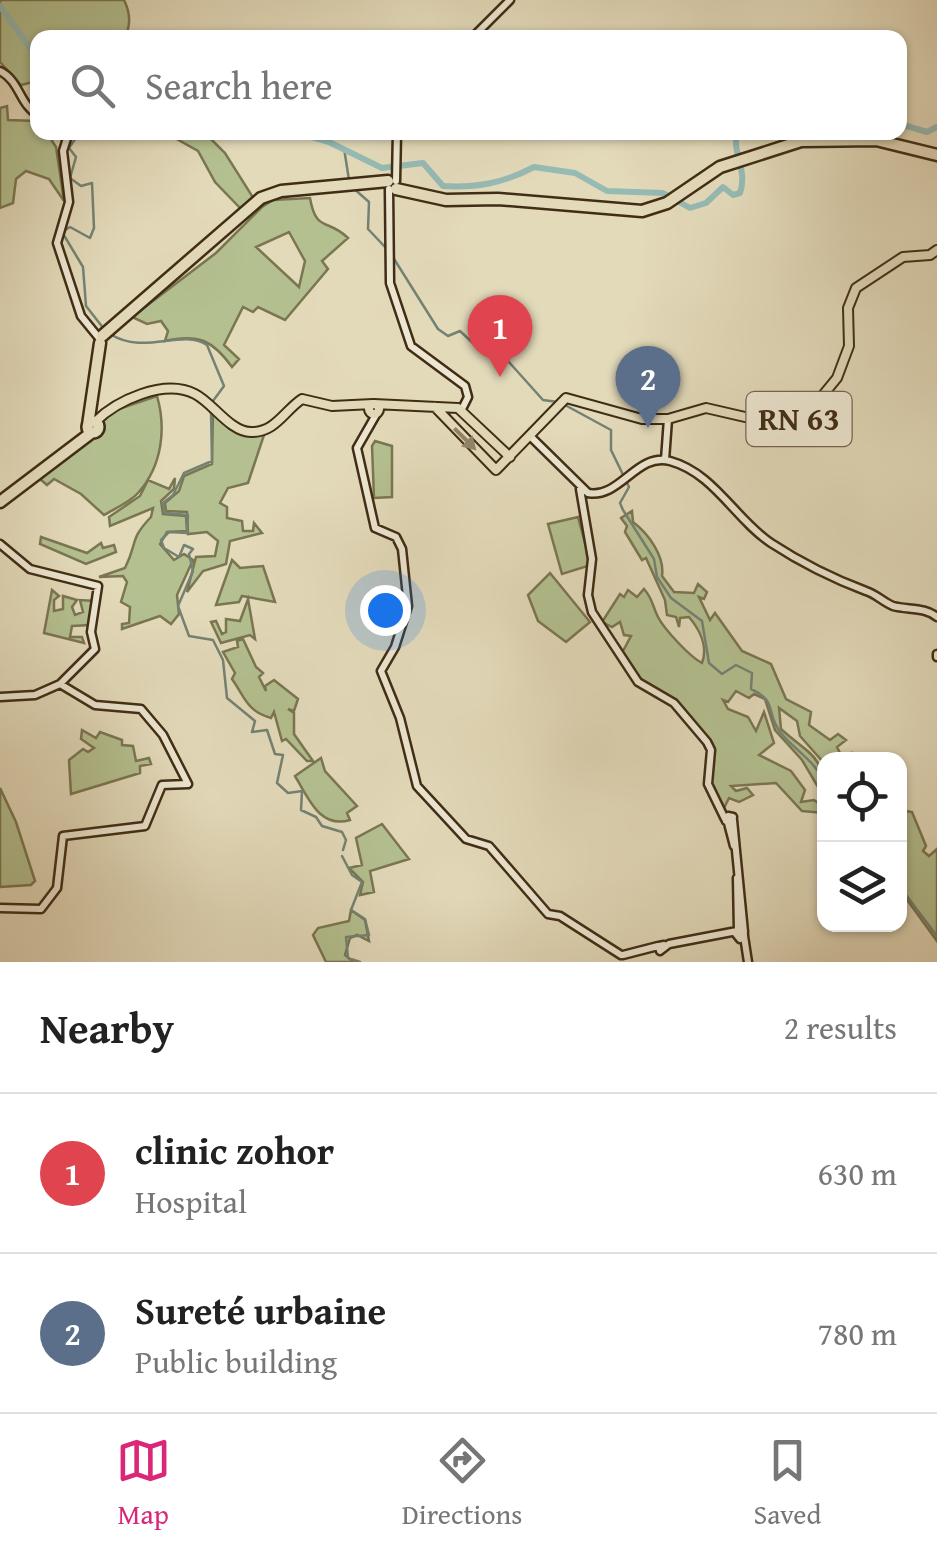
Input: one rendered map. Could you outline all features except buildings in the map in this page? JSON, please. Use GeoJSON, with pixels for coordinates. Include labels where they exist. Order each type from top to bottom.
{"type":"FeatureCollection","features":[{"type":"Feature","properties":{"kind":"highway"},"geometry":{"type":"LineString","coordinates":[[0,499],[91,426],[104,336],[258,204],[282,195],[393,182],[446,200],[498,199],[629,211],[667,202],[742,157],[810,140]]}},
{"type":"Feature","properties":{"kind":"highway"},"geometry":{"type":"LineString","coordinates":[[839,140],[888,142],[937,152]]}},
{"type":"Feature","properties":{"kind":"main road","name":"RN 63"},"geometry":{"type":"LineString","coordinates":[[436,407],[496,470],[561,401],[576,398],[627,417],[668,418],[706,408],[777,423],[802,418],[842,368],[850,340],[848,308],[856,288],[903,257],[930,256],[937,250]]}},
{"type":"Feature","properties":{"kind":"main road"},"geometry":{"type":"LineString","coordinates":[[91,426],[118,404],[150,392],[185,390],[238,428],[250,432],[274,425],[302,399],[375,410],[436,407],[462,410],[510,457]]}},
{"type":"Feature","properties":{"kind":"street"},"geometry":{"type":"LineString","coordinates":[[480,30],[510,0]]}},
{"type":"Feature","properties":{"kind":"street"},"geometry":{"type":"LineString","coordinates":[[0,71],[14,81],[30,105]]}},
{"type":"Feature","properties":{"kind":"street"},"geometry":{"type":"LineString","coordinates":[[68,140],[71,203],[60,245],[82,312],[104,336]]}},
{"type":"Feature","properties":{"kind":"street"},"geometry":{"type":"LineString","coordinates":[[397,140],[386,249],[391,286],[411,346],[464,386],[468,397],[462,410]]}},
{"type":"Feature","properties":{"kind":"street"},"geometry":{"type":"LineString","coordinates":[[375,410],[358,442],[360,478],[375,528],[398,539],[405,556],[406,619],[381,672],[400,718],[410,772],[417,786],[466,839],[489,846],[548,914],[560,916],[623,956],[739,934]]}},
{"type":"Feature","properties":{"kind":"street"},"geometry":{"type":"LineString","coordinates":[[665,460],[668,418]]}},
{"type":"Feature","properties":{"kind":"street"},"geometry":{"type":"LineString","coordinates":[[530,436],[580,489],[597,494],[640,466],[665,460],[703,479],[740,519],[785,551],[845,585],[893,606],[937,617]]}},
{"type":"Feature","properties":{"kind":"street"},"geometry":{"type":"LineString","coordinates":[[580,489],[592,559],[588,603],[592,612],[638,682],[674,703],[712,750],[708,784],[729,819],[737,866],[739,934],[746,962]]}},
{"type":"Feature","properties":{"kind":"street"},"geometry":{"type":"LineString","coordinates":[[0,544],[30,569],[98,586],[91,632],[95,649],[60,684],[35,695],[0,697]]}},
{"type":"Feature","properties":{"kind":"street"},"geometry":{"type":"LineString","coordinates":[[0,908],[42,910],[57,888],[63,836],[145,826],[162,785],[188,784],[163,735],[141,710],[96,705],[60,684]]}},
{"type":"Feature","properties":{"kind":"green space"},"geometry":{"type":"Polygon","coordinates":[[[0,0],[124,0],[129,14],[127,30],[30,30],[30,83],[21,85],[0,62],[0,0]]]}},
{"type":"Feature","properties":{"kind":"green space"},"geometry":{"type":"Polygon","coordinates":[[[7,106],[8,120],[30,121],[30,140],[52,140],[56,147],[64,201],[49,179],[26,171],[16,179],[13,203],[0,208],[0,108],[7,106]]]}},
{"type":"Feature","properties":{"kind":"green space"},"geometry":{"type":"Polygon","coordinates":[[[178,140],[212,140],[225,153],[254,199],[240,208],[215,182],[198,151],[178,140]]]}},
{"type":"Feature","properties":{"kind":"green space"},"geometry":{"type":"Polygon","coordinates":[[[310,198],[319,221],[348,238],[322,261],[328,269],[285,320],[258,307],[253,312],[243,307],[224,345],[239,359],[232,367],[204,341],[165,341],[168,331],[161,321],[147,324],[132,317],[216,253],[273,200],[310,198]],[[289,232],[256,247],[299,287],[305,261],[289,232]]]}},
{"type":"Feature","properties":{"kind":"green space"},"geometry":{"type":"Polygon","coordinates":[[[157,396],[162,433],[157,458],[146,482],[126,502],[104,515],[81,494],[54,479],[47,485],[33,473],[113,411],[157,396]]]}},
{"type":"Feature","properties":{"kind":"green space"},"geometry":{"type":"Polygon","coordinates":[[[213,410],[243,433],[265,432],[248,483],[228,488],[220,503],[227,507],[227,518],[242,521],[243,531],[253,531],[254,523],[262,533],[230,541],[226,564],[203,571],[187,592],[196,557],[215,556],[218,541],[207,532],[188,534],[187,512],[166,511],[165,503],[179,491],[184,476],[212,464],[213,410]]]}},
{"type":"Feature","properties":{"kind":"green space"},"geometry":{"type":"Polygon","coordinates":[[[375,441],[392,446],[392,497],[374,498],[375,441]]]}},
{"type":"Feature","properties":{"kind":"green space"},"geometry":{"type":"Polygon","coordinates":[[[175,478],[174,489],[161,501],[163,514],[186,516],[187,531],[167,532],[160,544],[174,560],[184,554],[193,560],[177,595],[179,614],[171,624],[160,616],[122,629],[122,624],[129,623],[130,607],[121,602],[127,582],[123,576],[99,577],[125,568],[153,508],[110,526],[109,517],[140,496],[148,480],[169,489],[175,478]]]}},
{"type":"Feature","properties":{"kind":"green space"},"geometry":{"type":"Polygon","coordinates":[[[632,511],[633,522],[655,546],[662,576],[674,592],[694,593],[698,584],[707,592],[704,599],[699,597],[710,620],[715,613],[742,651],[771,664],[786,699],[811,712],[809,725],[830,740],[838,734],[846,740],[837,747],[840,752],[817,752],[817,755],[800,736],[797,721],[779,708],[781,729],[817,762],[817,785],[802,760],[775,730],[765,699],[754,694],[749,698],[736,691],[728,702],[723,700],[728,709],[748,717],[756,731],[764,712],[774,743],[759,755],[791,771],[805,790],[801,802],[814,800],[817,812],[802,811],[776,783],[731,786],[736,791],[747,788],[753,795],[739,802],[729,798],[724,808],[710,784],[714,753],[679,707],[649,690],[622,653],[631,636],[624,635],[620,622],[612,627],[602,622],[620,594],[624,597],[628,590],[637,597],[644,589],[666,628],[702,663],[703,645],[697,627],[689,617],[680,618],[679,627],[676,617],[667,615],[665,600],[646,558],[642,560],[621,518],[632,511]]]}},
{"type":"Feature","properties":{"kind":"green space"},"geometry":{"type":"Polygon","coordinates":[[[578,517],[591,565],[562,574],[548,524],[578,517]]]}},
{"type":"Feature","properties":{"kind":"green space"},"geometry":{"type":"Polygon","coordinates":[[[41,537],[87,553],[101,543],[103,548],[114,545],[116,552],[86,564],[40,544],[41,537]]]}},
{"type":"Feature","properties":{"kind":"green space"},"geometry":{"type":"Polygon","coordinates":[[[232,560],[240,568],[263,566],[275,602],[242,596],[239,602],[216,605],[232,560]]]}},
{"type":"Feature","properties":{"kind":"green space"},"geometry":{"type":"Polygon","coordinates":[[[550,573],[590,622],[566,642],[538,621],[528,595],[550,573]]]}},
{"type":"Feature","properties":{"kind":"green space"},"geometry":{"type":"Polygon","coordinates":[[[52,590],[59,596],[54,600],[54,611],[63,609],[63,596],[77,600],[72,607],[75,615],[83,612],[80,600],[95,601],[90,625],[72,626],[70,637],[82,637],[84,643],[44,633],[52,590]]]}},
{"type":"Feature","properties":{"kind":"green space"},"geometry":{"type":"Polygon","coordinates":[[[248,599],[255,639],[250,635],[221,643],[211,622],[216,621],[222,634],[226,632],[226,619],[240,621],[248,599]]]}},
{"type":"Feature","properties":{"kind":"green space"},"geometry":{"type":"Polygon","coordinates":[[[243,639],[263,673],[259,677],[266,691],[265,686],[274,680],[298,699],[294,711],[288,709],[294,713],[294,734],[313,761],[307,761],[286,739],[282,741],[274,712],[271,718],[257,712],[232,679],[235,673],[223,652],[238,647],[237,641],[243,639]]]}},
{"type":"Feature","properties":{"kind":"green space"},"geometry":{"type":"Polygon","coordinates":[[[82,730],[96,738],[100,732],[122,740],[122,745],[133,746],[136,761],[149,758],[151,764],[140,766],[140,773],[71,794],[69,760],[83,749],[88,752],[94,748],[81,739],[82,730]]]}},
{"type":"Feature","properties":{"kind":"green space"},"geometry":{"type":"Polygon","coordinates":[[[321,758],[325,771],[357,806],[347,813],[350,820],[340,822],[323,816],[295,776],[321,758]]]}},
{"type":"Feature","properties":{"kind":"green space"},"geometry":{"type":"Polygon","coordinates":[[[0,788],[35,881],[31,885],[0,887],[0,788]]]}},
{"type":"Feature","properties":{"kind":"green space"},"geometry":{"type":"Polygon","coordinates":[[[907,811],[912,812],[926,846],[923,851],[929,856],[937,849],[937,941],[907,900],[907,811]]]}},
{"type":"Feature","properties":{"kind":"green space"},"geometry":{"type":"Polygon","coordinates":[[[382,824],[409,859],[370,871],[374,892],[360,895],[363,882],[349,868],[362,865],[356,838],[382,824]]]}},
{"type":"Feature","properties":{"kind":"green space"},"geometry":{"type":"Polygon","coordinates":[[[351,910],[365,920],[369,941],[357,935],[350,938],[345,955],[354,962],[326,962],[313,935],[318,928],[349,921],[351,910]]]}},
{"type":"Feature","properties":{"kind":"waterway"},"geometry":{"type":"LineString","coordinates":[[0,6],[30,48]]}},
{"type":"Feature","properties":{"kind":"waterway"},"geometry":{"type":"LineString","coordinates":[[907,126],[927,132],[937,127]]}},
{"type":"Feature","properties":{"kind":"waterway"},"geometry":{"type":"LineString","coordinates":[[74,140],[69,148],[76,157],[70,178],[81,186],[92,183],[94,228],[90,238],[70,227],[62,232],[83,267],[86,306],[104,329]]}},
{"type":"Feature","properties":{"kind":"waterway"},"geometry":{"type":"LineString","coordinates":[[322,140],[382,168],[423,163],[443,186],[490,183],[534,167],[575,173],[607,191],[663,193],[690,208],[706,203],[723,187],[733,195],[740,193],[742,177],[736,140]]}},
{"type":"Feature","properties":{"kind":"waterway"},"geometry":{"type":"LineString","coordinates":[[344,148],[349,180]]}},
{"type":"Feature","properties":{"kind":"waterway"},"geometry":{"type":"LineString","coordinates":[[352,187],[369,202],[368,229],[386,248]]}},
{"type":"Feature","properties":{"kind":"waterway"},"geometry":{"type":"LineString","coordinates":[[391,254],[438,329],[448,336],[460,331],[475,345],[480,342],[489,353],[508,361],[543,400],[558,402]]}},
{"type":"Feature","properties":{"kind":"waterway"},"geometry":{"type":"LineString","coordinates":[[110,334],[136,343],[186,339],[207,345],[224,386],[210,405]]}},
{"type":"Feature","properties":{"kind":"waterway"},"geometry":{"type":"LineString","coordinates":[[565,405],[611,430],[611,450],[629,487],[620,503],[654,559],[657,577],[671,598],[702,621],[709,663],[722,674],[736,665],[752,673],[751,689],[769,704],[781,733],[817,770]]}},
{"type":"Feature","properties":{"kind":"waterway"},"geometry":{"type":"LineString","coordinates":[[211,412],[212,461],[184,473],[173,495],[163,503],[165,513],[188,515],[187,533],[169,532],[161,540],[164,548],[179,557],[184,545],[193,549],[189,554],[193,571],[178,606],[189,636],[213,640],[223,660],[227,698],[255,721],[252,732],[267,730],[275,754],[283,755],[277,783],[288,793],[302,791],[301,810],[316,817],[322,826],[342,832],[346,840],[343,850]]}},
{"type":"Feature","properties":{"kind":"waterway"},"geometry":{"type":"LineString","coordinates":[[342,856],[352,875],[362,882],[351,910],[365,919],[369,935],[346,937],[348,958],[360,962]]}},
{"type":"Feature","properties":{"kind":"waterway"},"geometry":{"type":"LineString","coordinates":[[907,896],[937,936]]}},
{"type":"Feature","properties":{"kind":"place","name":"clinic zohor"},"geometry":{"type":"Point","coordinates":[500,377]}},
{"type":"Feature","properties":{"kind":"place","name":"Sureté urbaine"},"geometry":{"type":"Point","coordinates":[648,428]}}]}
